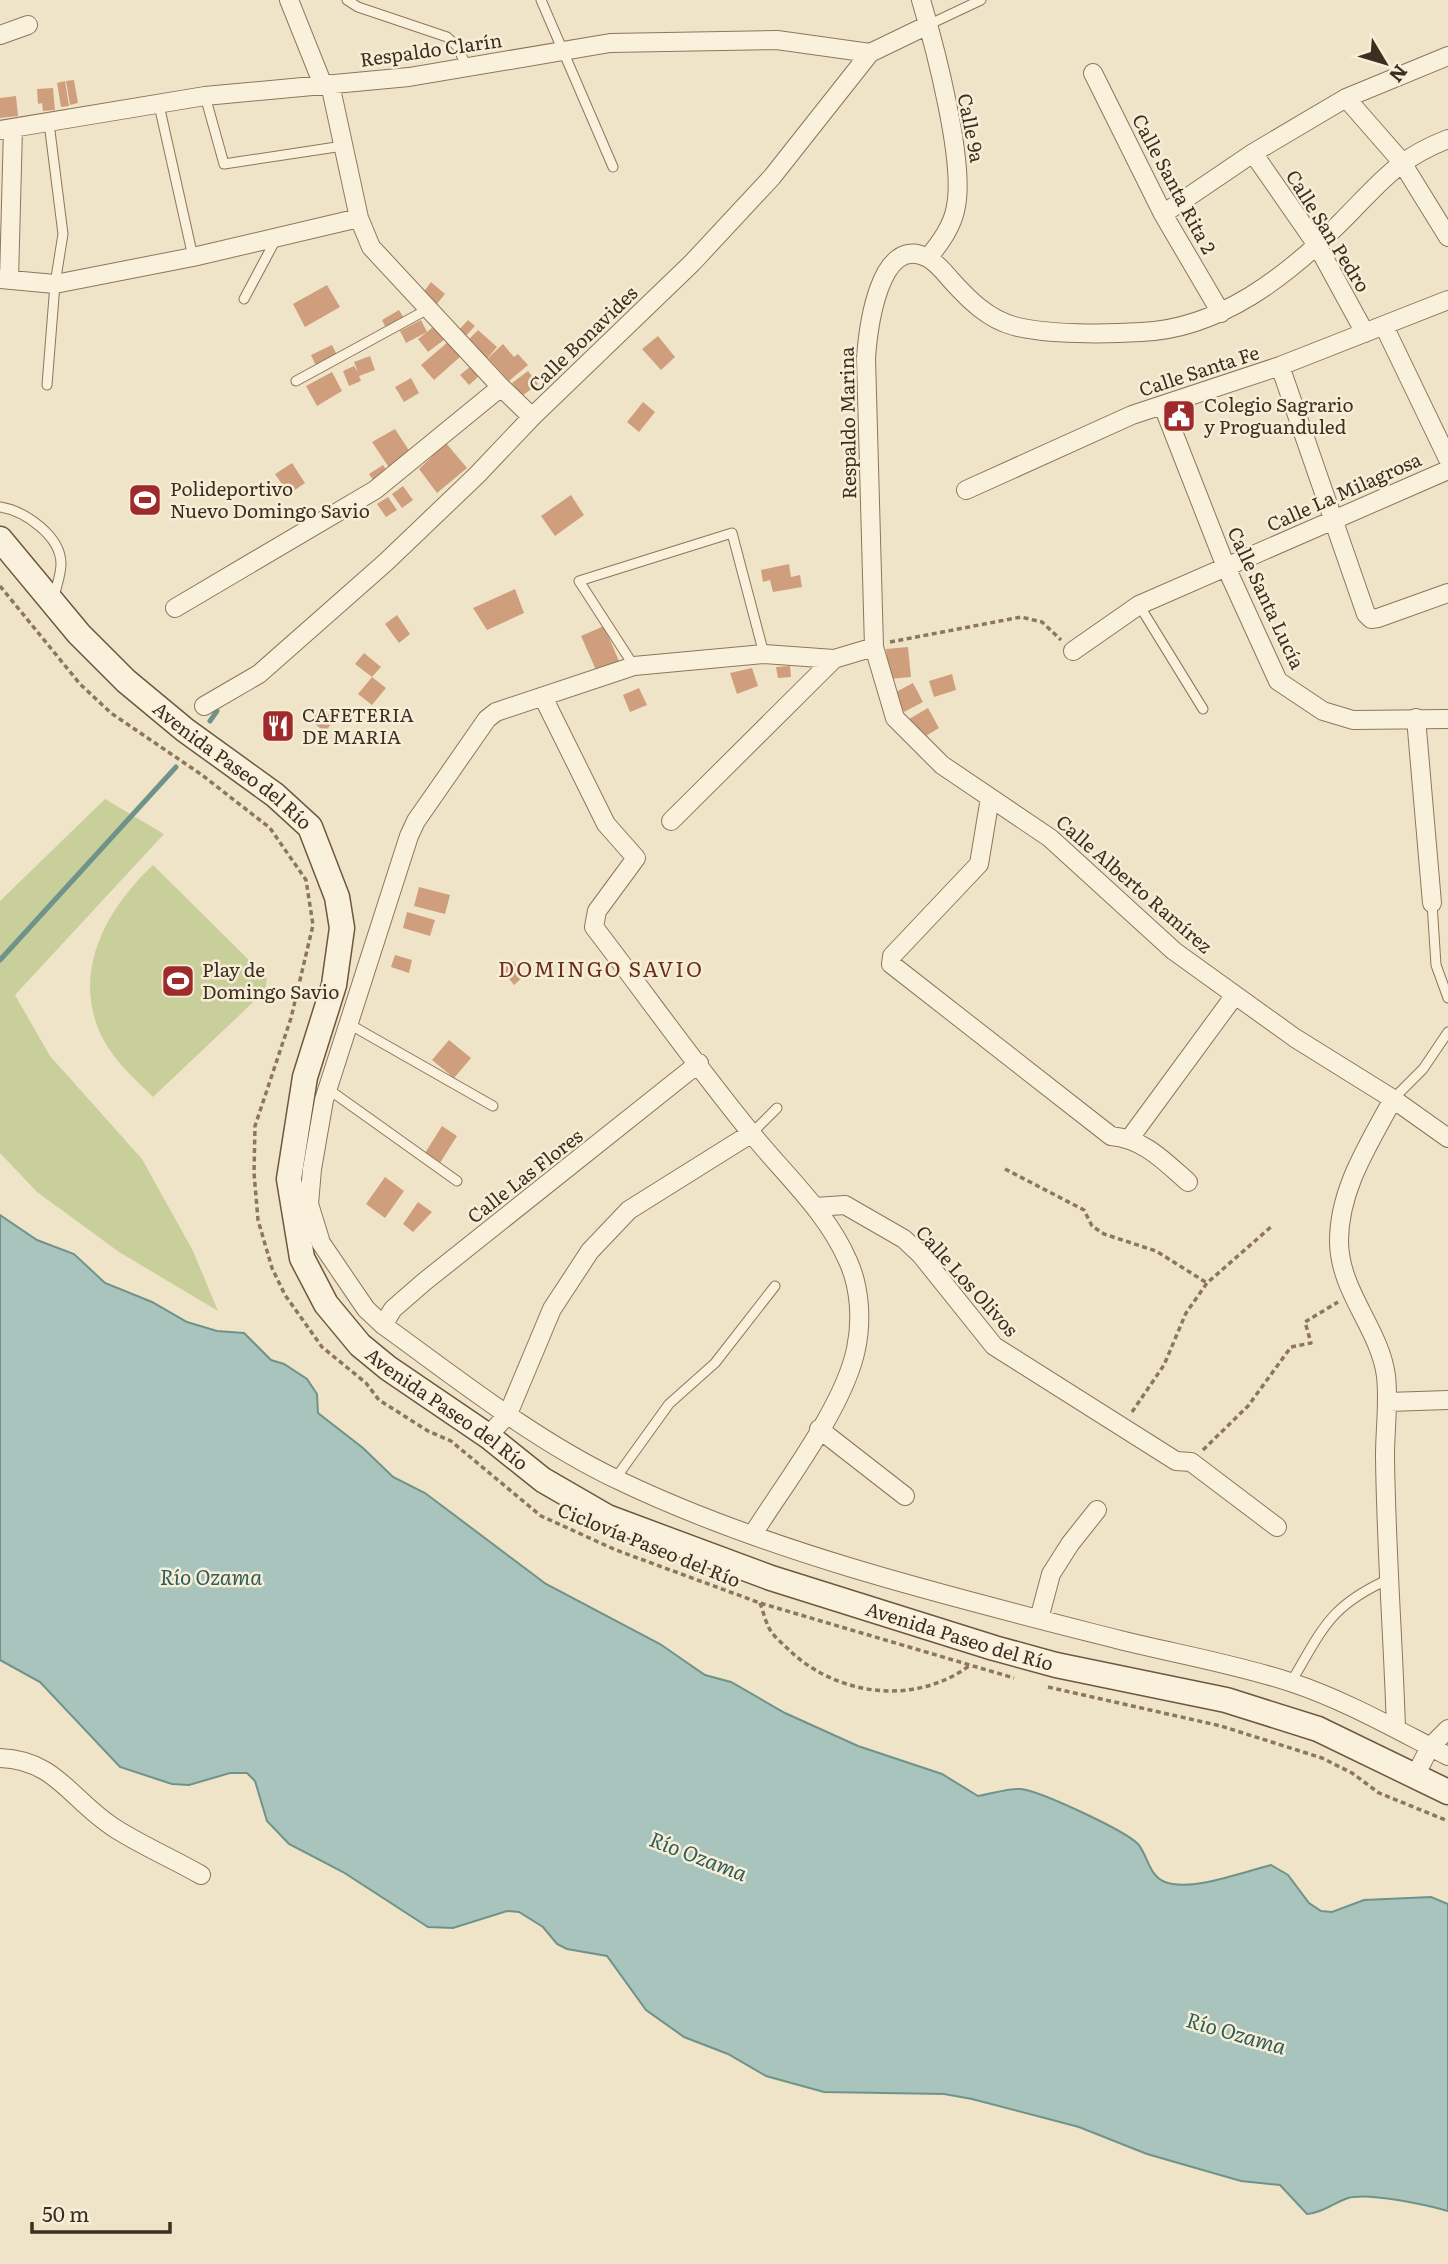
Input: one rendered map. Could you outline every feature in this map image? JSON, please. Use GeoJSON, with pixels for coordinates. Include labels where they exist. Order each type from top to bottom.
{"type":"FeatureCollection","features":[{"type":"Feature","properties":{"kind":"street"},"geometry":{"type":"LineString","coordinates":[[289,0],[326,84],[359,218],[371,247],[532,417]]}},
{"type":"Feature","properties":{"kind":"street","name":"Calle 9a"},"geometry":{"type":"LineString","coordinates":[[921,0],[959,170],[956,208],[944,236],[929,258]]}},
{"type":"Feature","properties":{"kind":"street"},"geometry":{"type":"LineString","coordinates":[[0,35],[28,25]]}},
{"type":"Feature","properties":{"kind":"street","name":"Calle Bonavides"},"geometry":{"type":"LineString","coordinates":[[204,706],[259,674],[386,562],[692,263],[772,177],[870,53],[928,25]]}},
{"type":"Feature","properties":{"kind":"street","name":"Respaldo Clarín"},"geometry":{"type":"LineString","coordinates":[[6,129],[205,96],[409,77],[610,43],[777,40],[870,53]]}},
{"type":"Feature","properties":{"kind":"street"},"geometry":{"type":"LineString","coordinates":[[1163,214],[1253,153],[1346,98],[1448,56]]}},
{"type":"Feature","properties":{"kind":"street","name":"Calle Santa Rita 2"},"geometry":{"type":"LineString","coordinates":[[1093,73],[1163,214],[1221,313]]}},
{"type":"Feature","properties":{"kind":"street"},"geometry":{"type":"LineString","coordinates":[[1346,98],[1401,161],[1448,237]]}},
{"type":"Feature","properties":{"kind":"street"},"geometry":{"type":"LineString","coordinates":[[6,129],[5,280],[55,285],[193,257],[359,218]]}},
{"type":"Feature","properties":{"kind":"street"},"geometry":{"type":"LineString","coordinates":[[929,258],[971,302],[988,315],[1014,326],[1143,332],[1200,322],[1244,300],[1317,245],[1401,161],[1448,139]]}},
{"type":"Feature","properties":{"kind":"street","name":"Calle San Pedro"},"geometry":{"type":"LineString","coordinates":[[1253,153],[1317,245],[1365,333]]}},
{"type":"Feature","properties":{"kind":"street","name":"Respaldo Marina"},"geometry":{"type":"LineString","coordinates":[[874,648],[866,358],[868,323],[880,282],[891,266],[903,257],[915,254],[929,258]]}},
{"type":"Feature","properties":{"kind":"street","name":"Calle Santa Fe"},"geometry":{"type":"LineString","coordinates":[[966,489],[1132,415],[1280,366],[1448,300]]}},
{"type":"Feature","properties":{"kind":"street"},"geometry":{"type":"LineString","coordinates":[[1384,326],[1448,460]]}},
{"type":"Feature","properties":{"kind":"street"},"geometry":{"type":"LineString","coordinates":[[1280,366],[1366,614],[1371,619],[1448,593]]}},
{"type":"Feature","properties":{"kind":"street"},"geometry":{"type":"LineString","coordinates":[[175,608],[375,490],[501,387]]}},
{"type":"Feature","properties":{"kind":"street","name":"Calle Santa Lucía"},"geometry":{"type":"LineString","coordinates":[[1163,406],[1226,567],[1278,681],[1298,697],[1323,711],[1353,720],[1448,719]]}},
{"type":"Feature","properties":{"kind":"street","name":"Calle La Milagrosa"},"geometry":{"type":"LineString","coordinates":[[1073,651],[1139,605],[1448,470]]}},
{"type":"Feature","properties":{"kind":"street","name":"Avenida Paseo del Río"},"geometry":{"type":"LineString","coordinates":[[0,539],[52,602],[126,681],[185,730],[275,795],[310,827],[337,897],[342,928],[334,985],[305,1077],[289,1179],[302,1258],[326,1304],[360,1345],[388,1368],[488,1436],[543,1480],[607,1517],[771,1578],[994,1648],[1239,1704],[1318,1729],[1448,1792]]}},
{"type":"Feature","properties":{"kind":"street"},"geometry":{"type":"LineString","coordinates":[[671,821],[834,659],[874,648]]}},
{"type":"Feature","properties":{"kind":"street","name":"Calle Alberto Ramírez"},"geometry":{"type":"LineString","coordinates":[[874,648],[895,718],[942,765],[1051,838],[1174,951],[1295,1038],[1393,1099],[1448,1138]]}},
{"type":"Feature","properties":{"kind":"street","name":"Avenida Paseo del Río"},"geometry":{"type":"LineString","coordinates":[[834,659],[764,654],[635,666],[496,712],[487,719],[416,821],[328,1089],[309,1204],[321,1243],[366,1309],[383,1325],[508,1414],[615,1479],[813,1555],[1039,1619],[1291,1682],[1396,1728],[1448,1756]]}},
{"type":"Feature","properties":{"kind":"street"},"geometry":{"type":"LineString","coordinates":[[543,697],[606,824],[636,858],[597,911],[594,927],[752,1133],[815,1208],[848,1259],[859,1301],[856,1348],[847,1380],[753,1534]]}},
{"type":"Feature","properties":{"kind":"street"},"geometry":{"type":"LineString","coordinates":[[1416,718],[1432,903]]}},
{"type":"Feature","properties":{"kind":"street"},"geometry":{"type":"LineString","coordinates":[[990,798],[979,864],[892,956],[891,964],[1111,1136],[1130,1138],[1152,1150],[1188,1182]]}},
{"type":"Feature","properties":{"kind":"street"},"geometry":{"type":"LineString","coordinates":[[1130,1138],[1235,995]]}},
{"type":"Feature","properties":{"kind":"street","name":"Calle Las Flores"},"geometry":{"type":"LineString","coordinates":[[383,1325],[393,1309],[424,1282],[699,1063]]}},
{"type":"Feature","properties":{"kind":"street"},"geometry":{"type":"LineString","coordinates":[[1393,1099],[1351,1181],[1341,1210],[1339,1245],[1351,1294],[1380,1351],[1388,1402],[1385,1455],[1396,1728]]}},
{"type":"Feature","properties":{"kind":"street"},"geometry":{"type":"LineString","coordinates":[[488,1436],[508,1414],[552,1309],[590,1251],[629,1210],[752,1133]]}},
{"type":"Feature","properties":{"kind":"street","name":"Calle Los Olivos"},"geometry":{"type":"LineString","coordinates":[[815,1208],[845,1205],[904,1239],[921,1255],[994,1346],[1176,1461],[1191,1462],[1277,1527]]}},
{"type":"Feature","properties":{"kind":"street"},"geometry":{"type":"LineString","coordinates":[[1388,1402],[1448,1400]]}},
{"type":"Feature","properties":{"kind":"street"},"geometry":{"type":"LineString","coordinates":[[819,1429],[905,1496]]}},
{"type":"Feature","properties":{"kind":"street"},"geometry":{"type":"LineString","coordinates":[[1039,1619],[1055,1567],[1097,1510]]}},
{"type":"Feature","properties":{"kind":"street"},"geometry":{"type":"LineString","coordinates":[[1415,1776],[1430,1747],[1448,1729]]}},
{"type":"Feature","properties":{"kind":"street"},"geometry":{"type":"LineString","coordinates":[[0,1758],[25,1759],[52,1773],[92,1812],[201,1875]]}},
{"type":"Feature","properties":{"kind":"lane"},"geometry":{"type":"LineString","coordinates":[[347,0],[358,7],[447,37],[457,46],[467,67]]}},
{"type":"Feature","properties":{"kind":"lane"},"geometry":{"type":"LineString","coordinates":[[541,0],[613,167]]}},
{"type":"Feature","properties":{"kind":"lane","name":"Calle Bonavides"},"geometry":{"type":"LineString","coordinates":[[928,25],[981,0]]}},
{"type":"Feature","properties":{"kind":"lane"},"geometry":{"type":"LineString","coordinates":[[205,96],[224,164],[343,146]]}},
{"type":"Feature","properties":{"kind":"lane"},"geometry":{"type":"LineString","coordinates":[[159,105],[193,257]]}},
{"type":"Feature","properties":{"kind":"lane"},"geometry":{"type":"LineString","coordinates":[[47,385],[55,285],[63,234],[49,123]]}},
{"type":"Feature","properties":{"kind":"lane"},"geometry":{"type":"LineString","coordinates":[[244,299],[277,237]]}},
{"type":"Feature","properties":{"kind":"lane"},"geometry":{"type":"LineString","coordinates":[[296,381],[428,309]]}},
{"type":"Feature","properties":{"kind":"lane"},"geometry":{"type":"LineString","coordinates":[[0,507],[28,517],[58,550],[61,565],[52,602]]}},
{"type":"Feature","properties":{"kind":"lane"},"geometry":{"type":"LineString","coordinates":[[635,666],[579,581],[732,533],[764,654]]}},
{"type":"Feature","properties":{"kind":"lane"},"geometry":{"type":"LineString","coordinates":[[1139,605],[1203,709]]}},
{"type":"Feature","properties":{"kind":"lane"},"geometry":{"type":"LineString","coordinates":[[1432,903],[1436,965],[1448,998]]}},
{"type":"Feature","properties":{"kind":"lane"},"geometry":{"type":"LineString","coordinates":[[349,1024],[493,1106]]}},
{"type":"Feature","properties":{"kind":"lane"},"geometry":{"type":"LineString","coordinates":[[1393,1099],[1423,1069],[1448,1032]]}},
{"type":"Feature","properties":{"kind":"lane"},"geometry":{"type":"LineString","coordinates":[[328,1089],[457,1181]]}},
{"type":"Feature","properties":{"kind":"lane"},"geometry":{"type":"LineString","coordinates":[[752,1133],[776,1108]]}},
{"type":"Feature","properties":{"kind":"lane"},"geometry":{"type":"LineString","coordinates":[[615,1479],[669,1404],[715,1363],[775,1286]]}},
{"type":"Feature","properties":{"kind":"lane"},"geometry":{"type":"LineString","coordinates":[[1291,1682],[1329,1620],[1342,1605],[1357,1593],[1392,1578]]}},
{"type":"Feature","properties":{"kind":"path","name":"Ciclovía Paseo del Río"},"geometry":{"type":"LineString","coordinates":[[0,586],[80,684],[111,713],[202,775],[270,828],[306,880],[313,925],[291,1018],[265,1087],[255,1126],[254,1173],[258,1220],[272,1268],[285,1295],[322,1348],[366,1383],[379,1400],[428,1431],[451,1441],[541,1516],[617,1550],[760,1603],[1016,1678]]}},
{"type":"Feature","properties":{"kind":"path"},"geometry":{"type":"LineString","coordinates":[[874,648],[907,637],[1021,617],[1042,622],[1073,651]]}},
{"type":"Feature","properties":{"kind":"path"},"geometry":{"type":"LineString","coordinates":[[1006,1169],[1084,1210],[1092,1226],[1104,1234],[1156,1251],[1208,1283]]}},
{"type":"Feature","properties":{"kind":"path"},"geometry":{"type":"LineString","coordinates":[[1123,1426],[1164,1365],[1186,1313],[1208,1283],[1272,1226]]}},
{"type":"Feature","properties":{"kind":"path"},"geometry":{"type":"LineString","coordinates":[[1191,1462],[1248,1406],[1291,1347],[1311,1343],[1305,1322],[1351,1294]]}},
{"type":"Feature","properties":{"kind":"path"},"geometry":{"type":"LineString","coordinates":[[760,1603],[770,1630],[804,1665],[855,1689],[896,1691],[936,1684],[969,1666]]}},
{"type":"Feature","properties":{"kind":"path"},"geometry":{"type":"LineString","coordinates":[[1040,1684],[1221,1726],[1322,1758],[1352,1773],[1379,1793],[1448,1821]]}},
{"type":"Feature","properties":{"kind":"green space"},"geometry":{"type":"Polygon","coordinates":[[[105,799],[164,834],[15,995],[50,1056],[142,1159],[193,1251],[218,1311],[119,1252],[37,1192],[0,1153],[0,901],[105,799]]]}},
{"type":"Feature","properties":{"kind":"green space","name":"Play de Domingo Savio"},"geometry":{"type":"Polygon","coordinates":[[[153,865],[267,978],[265,991],[153,1097],[113,1055],[103,1039],[94,1015],[90,991],[92,968],[107,923],[120,902],[153,865]]]}},
{"type":"Feature","properties":{"kind":"water","name":"Río Ozama"},"geometry":{"type":"Polygon","coordinates":[[[0,1215],[37,1240],[74,1254],[105,1283],[152,1302],[187,1322],[217,1331],[244,1333],[271,1360],[284,1364],[307,1379],[317,1394],[318,1413],[363,1448],[393,1477],[425,1493],[546,1584],[660,1644],[705,1675],[731,1682],[785,1713],[858,1746],[942,1774],[978,1796],[1021,1789],[1081,1812],[1138,1844],[1152,1871],[1165,1882],[1189,1885],[1203,1883],[1271,1865],[1288,1875],[1309,1903],[1321,1911],[1332,1912],[1364,1900],[1431,1897],[1448,1904],[1448,2211],[1398,2200],[1357,2197],[1307,2214],[1280,2185],[1241,2181],[1147,2154],[1079,2127],[972,2099],[944,2094],[824,2092],[766,2076],[728,2054],[684,2037],[646,2010],[607,1956],[567,1949],[557,1944],[543,1927],[519,1912],[507,1911],[453,1928],[428,1927],[343,1872],[289,1844],[267,1821],[255,1781],[247,1773],[230,1773],[189,1785],[172,1784],[120,1767],[40,1682],[0,1660],[0,1215]]]}},
{"type":"Feature","properties":{"kind":"building"},"geometry":{"type":"Polygon","coordinates":[[[74,80],[78,103],[70,105],[66,81],[74,80]]]}},
{"type":"Feature","properties":{"kind":"building"},"geometry":{"type":"Polygon","coordinates":[[[65,81],[69,106],[61,107],[57,83],[65,81]]]}},
{"type":"Feature","properties":{"kind":"building"},"geometry":{"type":"Polygon","coordinates":[[[53,88],[55,110],[43,111],[42,103],[38,104],[37,89],[53,88]]]}},
{"type":"Feature","properties":{"kind":"building"},"geometry":{"type":"Polygon","coordinates":[[[16,96],[18,116],[0,118],[0,98],[16,96]]]}},
{"type":"Feature","properties":{"kind":"building"},"geometry":{"type":"Polygon","coordinates":[[[431,282],[445,294],[436,305],[422,294],[431,282]]]}},
{"type":"Feature","properties":{"kind":"building"},"geometry":{"type":"Polygon","coordinates":[[[327,285],[340,307],[305,327],[293,304],[327,285]]]}},
{"type":"Feature","properties":{"kind":"building"},"geometry":{"type":"Polygon","coordinates":[[[399,310],[404,318],[386,328],[382,320],[399,310]]]}},
{"type":"Feature","properties":{"kind":"building"},"geometry":{"type":"Polygon","coordinates":[[[421,320],[427,332],[406,343],[400,331],[421,320]]]}},
{"type":"Feature","properties":{"kind":"building"},"geometry":{"type":"Polygon","coordinates":[[[468,320],[475,326],[463,339],[456,333],[468,320]]]}},
{"type":"Feature","properties":{"kind":"building"},"geometry":{"type":"Polygon","coordinates":[[[434,326],[445,339],[428,352],[418,339],[434,326]]]}},
{"type":"Feature","properties":{"kind":"building"},"geometry":{"type":"Polygon","coordinates":[[[478,330],[497,347],[485,361],[465,343],[478,330]]]}},
{"type":"Feature","properties":{"kind":"building"},"geometry":{"type":"Polygon","coordinates":[[[658,336],[675,357],[661,370],[642,349],[658,336]]]}},
{"type":"Feature","properties":{"kind":"building"},"geometry":{"type":"Polygon","coordinates":[[[448,342],[460,357],[434,380],[421,365],[448,342]]]}},
{"type":"Feature","properties":{"kind":"building"},"geometry":{"type":"Polygon","coordinates":[[[503,344],[514,357],[518,354],[528,365],[509,381],[488,358],[503,344]]]}},
{"type":"Feature","properties":{"kind":"building"},"geometry":{"type":"Polygon","coordinates":[[[332,345],[337,355],[316,366],[311,355],[332,345]]]}},
{"type":"Feature","properties":{"kind":"building"},"geometry":{"type":"Polygon","coordinates":[[[370,356],[375,370],[359,376],[361,381],[349,386],[343,371],[354,366],[358,372],[354,362],[370,356]]]}},
{"type":"Feature","properties":{"kind":"building"},"geometry":{"type":"Polygon","coordinates":[[[471,366],[479,376],[469,385],[460,375],[471,366]]]}},
{"type":"Feature","properties":{"kind":"building"},"geometry":{"type":"Polygon","coordinates":[[[528,371],[538,384],[522,396],[512,383],[528,371]]]}},
{"type":"Feature","properties":{"kind":"building"},"geometry":{"type":"Polygon","coordinates":[[[332,372],[342,391],[317,406],[306,386],[332,372]]]}},
{"type":"Feature","properties":{"kind":"building"},"geometry":{"type":"Polygon","coordinates":[[[411,378],[419,393],[404,402],[395,387],[411,378]]]}},
{"type":"Feature","properties":{"kind":"building"},"geometry":{"type":"Polygon","coordinates":[[[643,402],[655,412],[639,432],[627,422],[643,402]]]}},
{"type":"Feature","properties":{"kind":"building"},"geometry":{"type":"Polygon","coordinates":[[[395,429],[412,455],[390,469],[372,442],[395,429]]]}},
{"type":"Feature","properties":{"kind":"building"},"geometry":{"type":"Polygon","coordinates":[[[446,443],[467,468],[437,493],[419,469],[446,443]]]}},
{"type":"Feature","properties":{"kind":"building"},"geometry":{"type":"Polygon","coordinates":[[[292,463],[305,483],[289,494],[275,474],[292,463]]]}},
{"type":"Feature","properties":{"kind":"building"},"geometry":{"type":"Polygon","coordinates":[[[383,465],[391,477],[377,486],[369,474],[383,465]]]}},
{"type":"Feature","properties":{"kind":"building"},"geometry":{"type":"Polygon","coordinates":[[[403,486],[413,500],[402,508],[392,494],[403,486]]]}},
{"type":"Feature","properties":{"kind":"building"},"geometry":{"type":"Polygon","coordinates":[[[571,495],[584,515],[555,536],[541,516],[571,495]]]}},
{"type":"Feature","properties":{"kind":"building"},"geometry":{"type":"Polygon","coordinates":[[[388,497],[397,510],[386,517],[377,504],[388,497]]]}},
{"type":"Feature","properties":{"kind":"building"},"geometry":{"type":"Polygon","coordinates":[[[789,564],[791,577],[800,575],[802,587],[773,592],[770,580],[763,582],[761,570],[789,564]]]}},
{"type":"Feature","properties":{"kind":"building"},"geometry":{"type":"Polygon","coordinates":[[[515,589],[524,613],[487,630],[473,608],[515,589]]]}},
{"type":"Feature","properties":{"kind":"building"},"geometry":{"type":"Polygon","coordinates":[[[397,615],[410,634],[399,643],[385,624],[397,615]]]}},
{"type":"Feature","properties":{"kind":"building"},"geometry":{"type":"Polygon","coordinates":[[[604,626],[619,661],[596,670],[581,636],[604,626]]]}},
{"type":"Feature","properties":{"kind":"building"},"geometry":{"type":"Polygon","coordinates":[[[908,647],[911,677],[889,679],[886,649],[908,647]]]}},
{"type":"Feature","properties":{"kind":"building"},"geometry":{"type":"Polygon","coordinates":[[[364,653],[381,667],[372,677],[355,664],[364,653]]]}},
{"type":"Feature","properties":{"kind":"building"},"geometry":{"type":"Polygon","coordinates":[[[790,666],[791,677],[778,678],[776,667],[790,666]]]}},
{"type":"Feature","properties":{"kind":"building"},"geometry":{"type":"Polygon","coordinates":[[[752,668],[758,686],[737,694],[730,673],[752,668]]]}},
{"type":"Feature","properties":{"kind":"building"},"geometry":{"type":"Polygon","coordinates":[[[952,674],[956,690],[934,697],[929,681],[952,674]]]}},
{"type":"Feature","properties":{"kind":"building"},"geometry":{"type":"Polygon","coordinates":[[[372,677],[386,688],[372,705],[358,694],[372,677]]]}},
{"type":"Feature","properties":{"kind":"building"},"geometry":{"type":"Polygon","coordinates":[[[913,683],[923,702],[904,712],[894,693],[913,683]]]}},
{"type":"Feature","properties":{"kind":"building"},"geometry":{"type":"Polygon","coordinates":[[[639,688],[647,705],[630,712],[623,695],[639,688]]]}},
{"type":"Feature","properties":{"kind":"building"},"geometry":{"type":"Polygon","coordinates":[[[320,708],[335,719],[325,732],[311,721],[320,708]]]}},
{"type":"Feature","properties":{"kind":"building"},"geometry":{"type":"Polygon","coordinates":[[[928,708],[939,728],[921,739],[909,719],[928,708]]]}},
{"type":"Feature","properties":{"kind":"building"},"geometry":{"type":"Polygon","coordinates":[[[419,887],[450,895],[445,914],[414,906],[419,887]]]}},
{"type":"Feature","properties":{"kind":"building"},"geometry":{"type":"Polygon","coordinates":[[[407,912],[435,920],[430,936],[403,928],[407,912]]]}},
{"type":"Feature","properties":{"kind":"building"},"geometry":{"type":"Polygon","coordinates":[[[395,955],[412,960],[409,973],[391,967],[395,955]]]}},
{"type":"Feature","properties":{"kind":"building"},"geometry":{"type":"Polygon","coordinates":[[[513,961],[525,975],[514,985],[502,970],[513,961]]]}},
{"type":"Feature","properties":{"kind":"building"},"geometry":{"type":"Polygon","coordinates":[[[449,1040],[471,1058],[454,1078],[432,1060],[449,1040]]]}},
{"type":"Feature","properties":{"kind":"building"},"geometry":{"type":"Polygon","coordinates":[[[442,1126],[457,1136],[440,1163],[425,1153],[442,1126]]]}},
{"type":"Feature","properties":{"kind":"building"},"geometry":{"type":"Polygon","coordinates":[[[385,1177],[404,1191],[385,1218],[366,1204],[385,1177]]]}},
{"type":"Feature","properties":{"kind":"building"},"geometry":{"type":"Polygon","coordinates":[[[418,1202],[432,1212],[413,1232],[403,1224],[418,1202]]]}},
{"type":"Feature","properties":{"kind":"waterway"},"geometry":{"type":"LineString","coordinates":[[210,721],[217,711]]}},
{"type":"Feature","properties":{"kind":"waterway"},"geometry":{"type":"LineString","coordinates":[[0,960],[176,767]]}},
{"type":"Feature","properties":{"kind":"place","name":"Colegio Sagrario y Proguanduled"},"geometry":{"type":"Point","coordinates":[1179,416]}},
{"type":"Feature","properties":{"kind":"place","name":"Polideportivo Nuevo Domingo Savio"},"geometry":{"type":"Point","coordinates":[145,500]}},
{"type":"Feature","properties":{"kind":"place","name":"CAFETERIA DE MARIA"},"geometry":{"type":"Point","coordinates":[278,726]}},
{"type":"Feature","properties":{"kind":"place","name":"Play de Domingo Savio"},"geometry":{"type":"Point","coordinates":[178,981]}},
{"type":"Feature","properties":{"kind":"district","name":"DOMINGO SAVIO"},"geometry":{"type":"Point","coordinates":[601,970]}}]}
